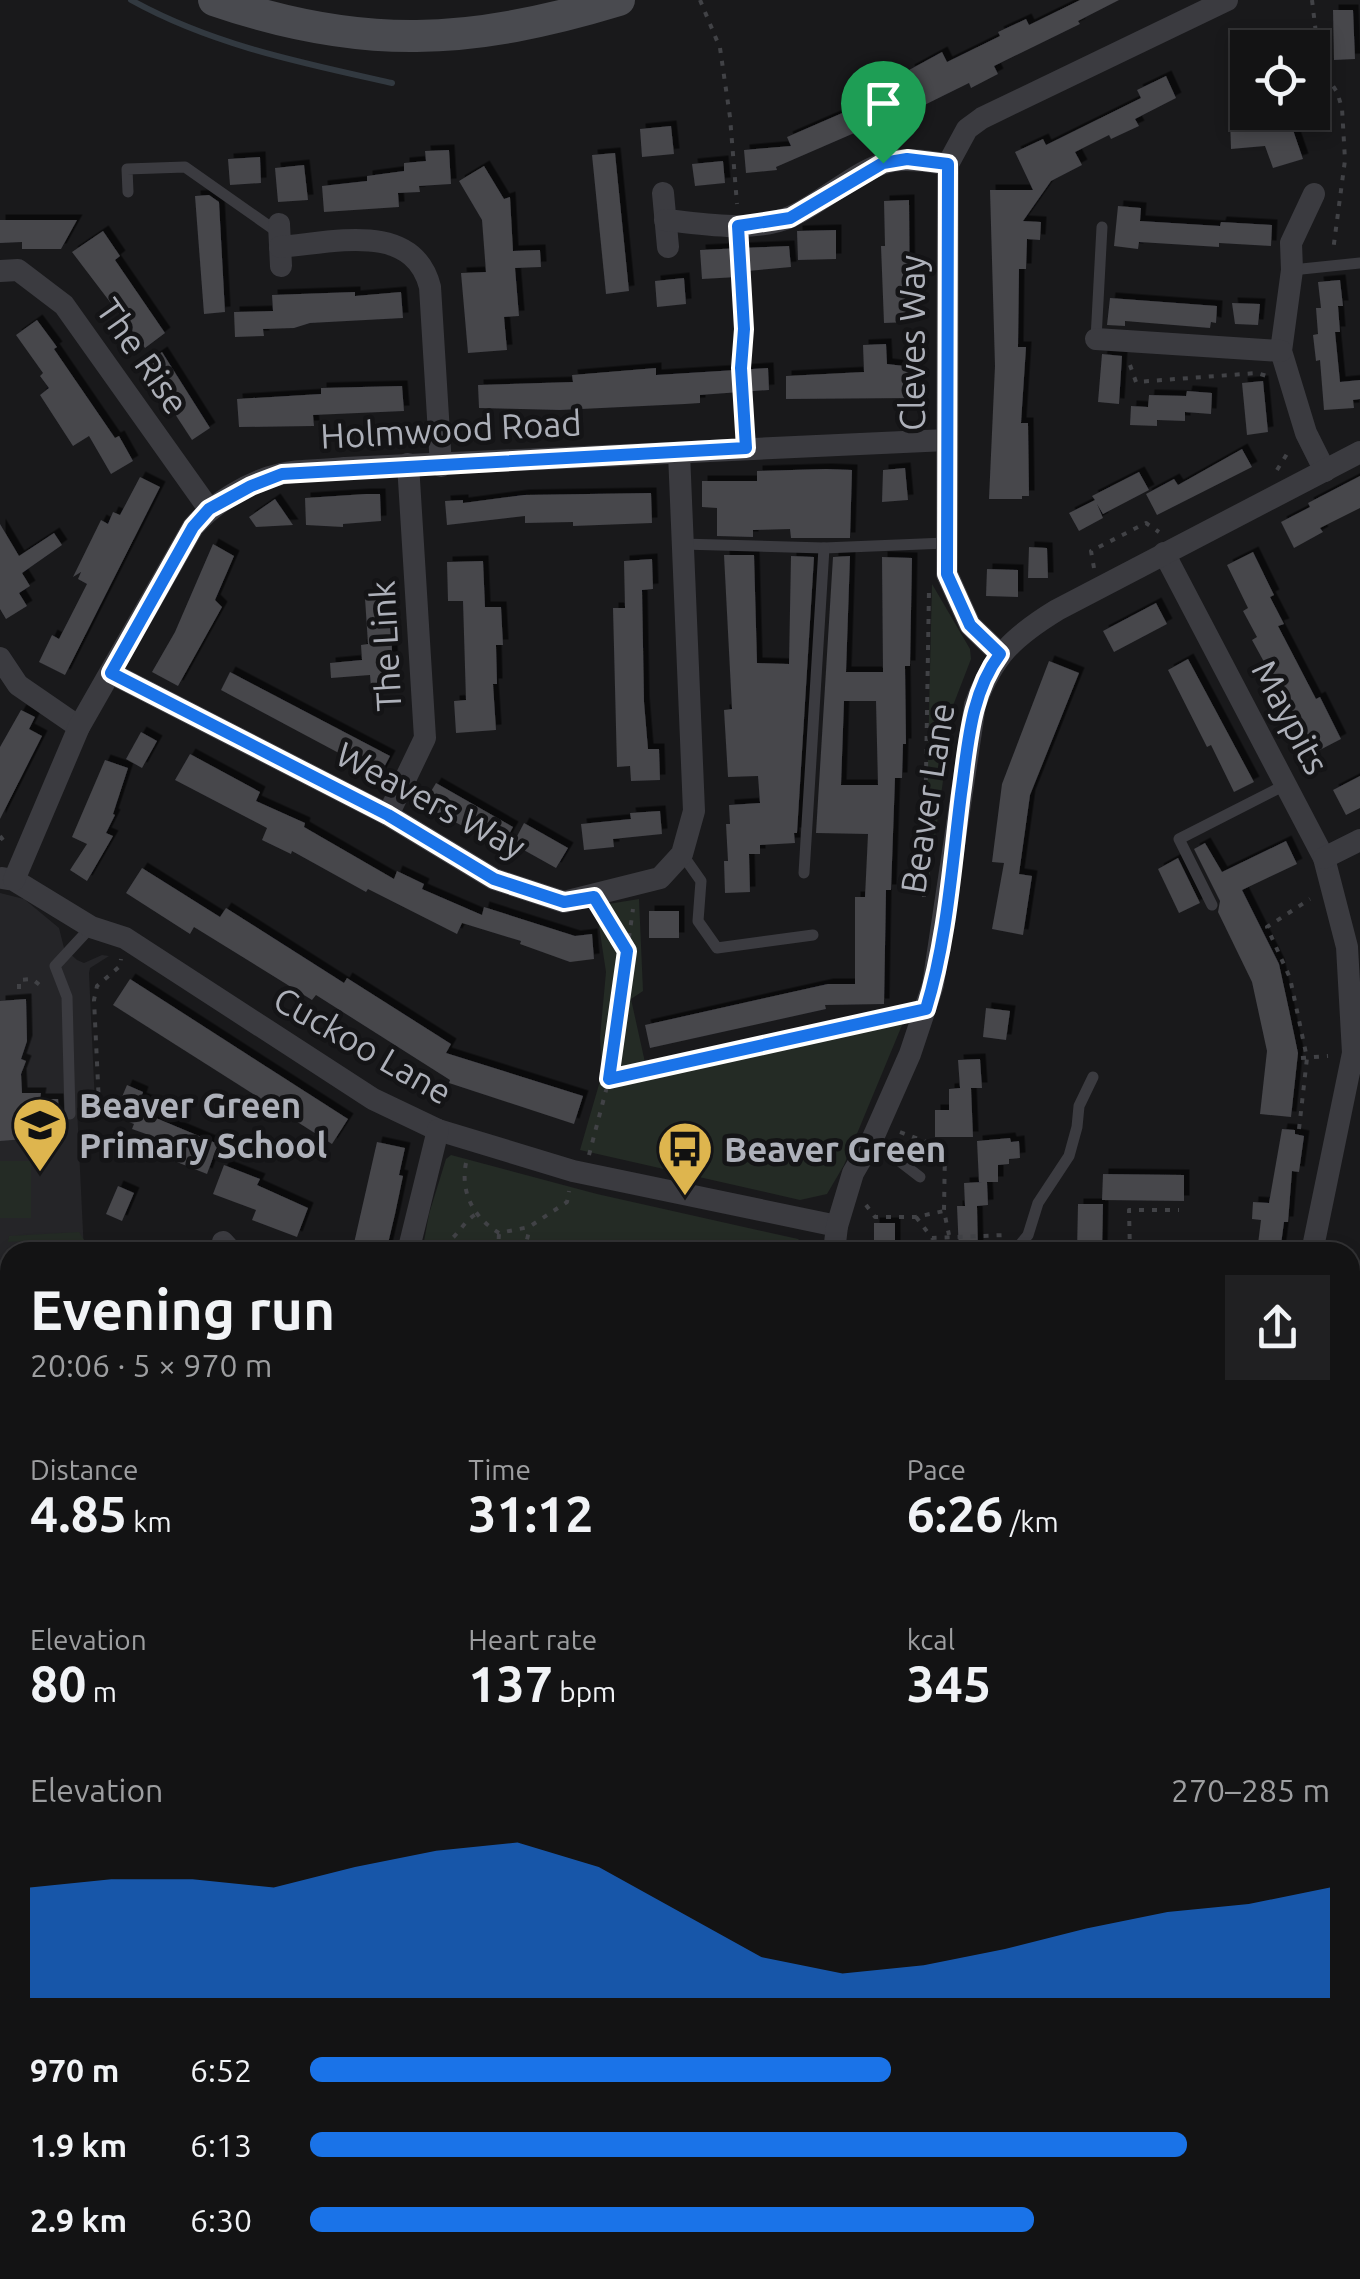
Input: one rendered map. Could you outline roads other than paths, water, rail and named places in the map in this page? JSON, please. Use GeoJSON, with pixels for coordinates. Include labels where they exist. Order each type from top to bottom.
{"type":"FeatureCollection","features":[{"type":"Feature","properties":{"kind":"street"},"geometry":{"type":"LineString","coordinates":[[214,0],[293,23],[416,38],[476,34],[553,10],[620,0]]}},
{"type":"Feature","properties":{"kind":"street"},"geometry":{"type":"LineString","coordinates":[[666,220],[738,226],[790,218],[883,163],[907,159],[948,164],[967,130],[982,118],[1226,0]]}},
{"type":"Feature","properties":{"kind":"street","name":"Cleves Way"},"geometry":{"type":"LineString","coordinates":[[948,164],[947,440],[938,543],[956,600],[970,625],[1000,654]]}},
{"type":"Feature","properties":{"kind":"street"},"geometry":{"type":"LineString","coordinates":[[663,193],[668,247]]}},
{"type":"Feature","properties":{"kind":"street"},"geometry":{"type":"LineString","coordinates":[[1314,194],[1291,243],[1292,270],[1282,350],[1306,433],[1325,471]]}},
{"type":"Feature","properties":{"kind":"street"},"geometry":{"type":"LineString","coordinates":[[280,242],[391,242],[414,256],[427,274],[441,466]]}},
{"type":"Feature","properties":{"kind":"street","name":"The Rise"},"geometry":{"type":"LineString","coordinates":[[0,271],[18,270],[64,305],[209,509]]}},
{"type":"Feature","properties":{"kind":"street"},"geometry":{"type":"LineString","coordinates":[[1096,339],[1130,341],[1160,354],[1282,350]]}},
{"type":"Feature","properties":{"kind":"street","name":"Holmwood Road"},"geometry":{"type":"LineString","coordinates":[[7,879],[80,727],[193,527],[209,509],[251,486],[282,474],[408,464],[441,466],[947,440]]}},
{"type":"Feature","properties":{"kind":"street","name":"Beaver Lane"},"geometry":{"type":"LineString","coordinates":[[835,1242],[853,1173],[872,1140],[933,985],[975,704],[987,671],[1027,628],[1360,452]]}},
{"type":"Feature","properties":{"kind":"street"},"geometry":{"type":"LineString","coordinates":[[679,453],[694,811],[682,854]]}},
{"type":"Feature","properties":{"kind":"street","name":"The Link"},"geometry":{"type":"LineString","coordinates":[[388,815],[425,738],[408,464]]}},
{"type":"Feature","properties":{"kind":"street","name":"Maypits"},"geometry":{"type":"LineString","coordinates":[[1168,551],[1324,858],[1347,947],[1355,1042],[1314,1242]]}},
{"type":"Feature","properties":{"kind":"street"},"geometry":{"type":"LineString","coordinates":[[0,658],[18,685],[80,727]]}},
{"type":"Feature","properties":{"kind":"street","name":"Weavers Way"},"geometry":{"type":"LineString","coordinates":[[111,673],[388,815],[494,879],[564,902],[660,878],[682,854]]}},
{"type":"Feature","properties":{"kind":"street"},"geometry":{"type":"LineString","coordinates":[[1324,858],[1360,840]]}},
{"type":"Feature","properties":{"kind":"street","name":"Cuckoo Lane"},"geometry":{"type":"LineString","coordinates":[[7,879],[91,927],[125,938],[372,1100],[438,1130],[470,1143],[579,1172],[837,1226]]}},
{"type":"Feature","properties":{"kind":"street"},"geometry":{"type":"LineString","coordinates":[[411,1242],[438,1130]]}},
{"type":"Feature","properties":{"kind":"lane"},"geometry":{"type":"LineString","coordinates":[[128,192],[128,169],[185,167],[280,242]]}},
{"type":"Feature","properties":{"kind":"lane"},"geometry":{"type":"LineString","coordinates":[[1096,339],[1102,226]]}},
{"type":"Feature","properties":{"kind":"lane"},"geometry":{"type":"LineString","coordinates":[[1292,270],[1360,263]]}},
{"type":"Feature","properties":{"kind":"lane"},"geometry":{"type":"LineString","coordinates":[[682,544],[824,548],[938,543]]}},
{"type":"Feature","properties":{"kind":"lane"},"geometry":{"type":"LineString","coordinates":[[804,873],[824,548]]}},
{"type":"Feature","properties":{"kind":"lane"},"geometry":{"type":"LineString","coordinates":[[1212,905],[1179,839],[1286,784]]}},
{"type":"Feature","properties":{"kind":"lane"},"geometry":{"type":"LineString","coordinates":[[682,854],[701,881],[698,921],[717,948],[813,935]]}},
{"type":"Feature","properties":{"kind":"lane"},"geometry":{"type":"LineString","coordinates":[[70,1114],[66,997],[55,966],[91,927]]}},
{"type":"Feature","properties":{"kind":"lane"},"geometry":{"type":"LineString","coordinates":[[1023,1242],[1038,1204],[1069,1156],[1078,1127],[1079,1106],[1094,1077]]}},
{"type":"Feature","properties":{"kind":"lane"},"geometry":{"type":"LineString","coordinates":[[872,1140],[920,1177]]}},
{"type":"Feature","properties":{"kind":"waterway"},"geometry":{"type":"LineString","coordinates":[[131,0],[225,41],[392,83]]}},
{"type":"Feature","properties":{"kind":"place","name":"Beaver Green Primary School"},"geometry":{"type":"Point","coordinates":[40,1174]}},
{"type":"Feature","properties":{"kind":"place","name":"Beaver Green"},"geometry":{"type":"Point","coordinates":[685,1198]}}]}
